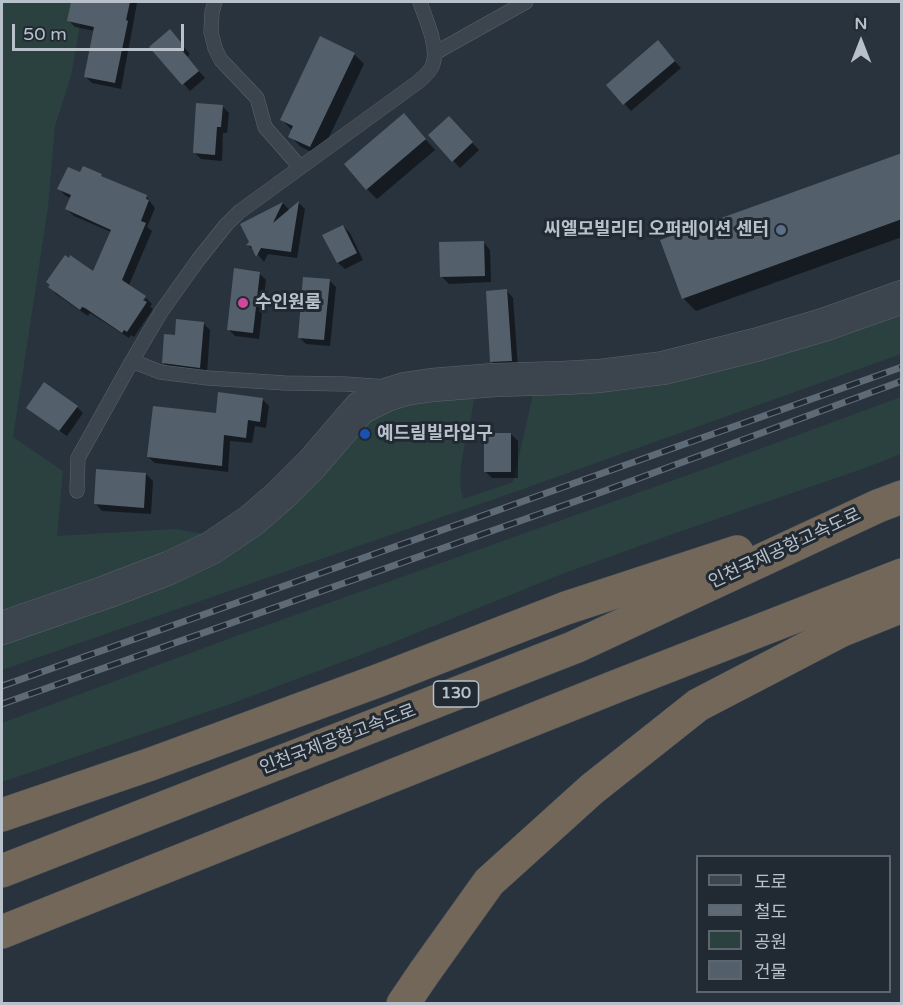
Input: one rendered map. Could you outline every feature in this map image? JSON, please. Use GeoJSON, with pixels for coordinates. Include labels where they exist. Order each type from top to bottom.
{"type":"FeatureCollection","features":[{"type":"Feature","properties":{"kind":"highway"},"geometry":{"type":"LineString","coordinates":[[2,815],[151,764],[380,680],[566,608],[890,501]]}},
{"type":"Feature","properties":{"kind":"highway","name":"인천국제공항고속도로"},"geometry":{"type":"LineString","coordinates":[[2,871],[575,647],[890,501]]}},
{"type":"Feature","properties":{"kind":"highway"},"geometry":{"type":"LineString","coordinates":[[2,932],[617,686],[902,575]]}},
{"type":"Feature","properties":{"kind":"highway"},"geometry":{"type":"LineString","coordinates":[[403,1004],[489,882],[592,789],[698,705],[840,631],[902,606]]}},
{"type":"Feature","properties":{"kind":"street"},"geometry":{"type":"LineString","coordinates":[[2,628],[138,580],[211,548],[251,521],[280,495],[312,464],[360,408],[386,395],[405,389],[432,385],[599,376],[663,368],[823,325],[902,297]]}},
{"type":"Feature","properties":{"kind":"lane"},"geometry":{"type":"LineString","coordinates":[[215,2],[211,33],[221,60],[257,98],[265,127],[300,167]]}},
{"type":"Feature","properties":{"kind":"lane"},"geometry":{"type":"LineString","coordinates":[[77,491],[78,458],[132,361],[161,312],[226,225],[300,167],[426,75],[433,65],[435,53],[420,2]]}},
{"type":"Feature","properties":{"kind":"lane"},"geometry":{"type":"LineString","coordinates":[[435,53],[526,2]]}},
{"type":"Feature","properties":{"kind":"lane"},"geometry":{"type":"LineString","coordinates":[[132,361],[160,372],[208,378],[285,383],[378,385],[405,389]]}},
{"type":"Feature","properties":{"kind":"green space"},"geometry":{"type":"Polygon","coordinates":[[[2,2],[84,2],[71,76],[55,126],[48,207],[13,437],[63,471],[57,536],[175,529],[204,534],[152,558],[2,610],[2,2]]]}},
{"type":"Feature","properties":{"kind":"green space"},"geometry":{"type":"Polygon","coordinates":[[[901,307],[901,354],[509,494],[2,670],[2,642],[113,604],[330,461],[387,404],[474,397],[460,473],[463,499],[513,482],[534,390],[901,307]]]}},
{"type":"Feature","properties":{"kind":"green space"},"geometry":{"type":"Polygon","coordinates":[[[901,397],[901,454],[562,574],[387,645],[233,703],[2,782],[2,723],[239,635],[901,397]]]}},
{"type":"Feature","properties":{"kind":"building"},"geometry":{"type":"Polygon","coordinates":[[[71,2],[130,2],[115,83],[84,77],[94,27],[67,21],[71,2]]]}},
{"type":"Feature","properties":{"kind":"building"},"geometry":{"type":"Polygon","coordinates":[[[170,29],[184,46],[181,49],[199,71],[182,85],[149,47],[170,29]]]}},
{"type":"Feature","properties":{"kind":"building"},"geometry":{"type":"Polygon","coordinates":[[[320,36],[355,53],[310,147],[288,137],[293,126],[280,120],[320,36]]]}},
{"type":"Feature","properties":{"kind":"building"},"geometry":{"type":"Polygon","coordinates":[[[658,40],[675,61],[623,105],[606,85],[658,40]]]}},
{"type":"Feature","properties":{"kind":"building"},"geometry":{"type":"Polygon","coordinates":[[[196,103],[223,105],[221,127],[217,127],[215,155],[193,153],[196,103]]]}},
{"type":"Feature","properties":{"kind":"building"},"geometry":{"type":"Polygon","coordinates":[[[404,113],[426,139],[366,190],[344,164],[404,113]]]}},
{"type":"Feature","properties":{"kind":"building"},"geometry":{"type":"Polygon","coordinates":[[[449,116],[473,142],[452,162],[428,135],[449,116]]]}},
{"type":"Feature","properties":{"kind":"building","name":"씨엘모빌리티 오퍼레이션 센터"},"geometry":{"type":"Polygon","coordinates":[[[902,153],[902,219],[682,299],[660,240],[902,153]]]}},
{"type":"Feature","properties":{"kind":"building"},"geometry":{"type":"Polygon","coordinates":[[[83,166],[147,195],[146,199],[149,200],[141,221],[146,223],[122,280],[146,296],[143,300],[147,302],[127,332],[124,330],[122,333],[85,308],[82,307],[80,310],[48,287],[50,285],[46,282],[65,255],[69,258],[70,255],[93,271],[111,230],[65,209],[71,195],[57,189],[68,167],[80,172],[83,166]]]}},
{"type":"Feature","properties":{"kind":"building"},"geometry":{"type":"Polygon","coordinates":[[[299,201],[291,252],[261,248],[256,257],[251,246],[246,245],[249,242],[240,224],[283,202],[273,223],[299,201]]]}},
{"type":"Feature","properties":{"kind":"building"},"geometry":{"type":"Polygon","coordinates":[[[343,225],[357,253],[337,263],[322,235],[343,225]]]}},
{"type":"Feature","properties":{"kind":"building"},"geometry":{"type":"Polygon","coordinates":[[[484,241],[485,276],[440,277],[439,242],[484,241]]]}},
{"type":"Feature","properties":{"kind":"building"},"geometry":{"type":"Polygon","coordinates":[[[234,268],[260,272],[253,333],[227,330],[234,268]]]}},
{"type":"Feature","properties":{"kind":"building"},"geometry":{"type":"Polygon","coordinates":[[[303,277],[330,279],[324,340],[298,338],[303,277]]]}},
{"type":"Feature","properties":{"kind":"building"},"geometry":{"type":"Polygon","coordinates":[[[507,289],[512,361],[490,362],[486,291],[507,289]]]}},
{"type":"Feature","properties":{"kind":"building"},"geometry":{"type":"Polygon","coordinates":[[[176,319],[204,322],[200,368],[162,363],[164,334],[175,335],[176,319]]]}},
{"type":"Feature","properties":{"kind":"building"},"geometry":{"type":"Polygon","coordinates":[[[44,382],[78,406],[59,431],[26,408],[44,382]]]}},
{"type":"Feature","properties":{"kind":"building"},"geometry":{"type":"Polygon","coordinates":[[[218,392],[263,398],[260,422],[248,420],[246,438],[224,435],[222,466],[147,457],[153,406],[216,413],[218,392]]]}},
{"type":"Feature","properties":{"kind":"building"},"geometry":{"type":"Polygon","coordinates":[[[484,433],[511,433],[511,472],[484,472],[484,433]]]}},
{"type":"Feature","properties":{"kind":"building"},"geometry":{"type":"Polygon","coordinates":[[[96,469],[146,473],[144,508],[94,504],[96,469]]]}},
{"type":"Feature","properties":{"kind":"railway"},"geometry":{"type":"LineString","coordinates":[[2,686],[902,367]]}},
{"type":"Feature","properties":{"kind":"railway"},"geometry":{"type":"LineString","coordinates":[[2,704],[599,493],[902,381]]}},
{"type":"Feature","properties":{"kind":"place","name":"씨엘모빌리티 오퍼레이션 센터"},"geometry":{"type":"Point","coordinates":[781,230]}},
{"type":"Feature","properties":{"kind":"place","name":"수인원룸"},"geometry":{"type":"Point","coordinates":[243,303]}},
{"type":"Feature","properties":{"kind":"place","name":"예드림빌라입구"},"geometry":{"type":"Point","coordinates":[365,434]}}]}
